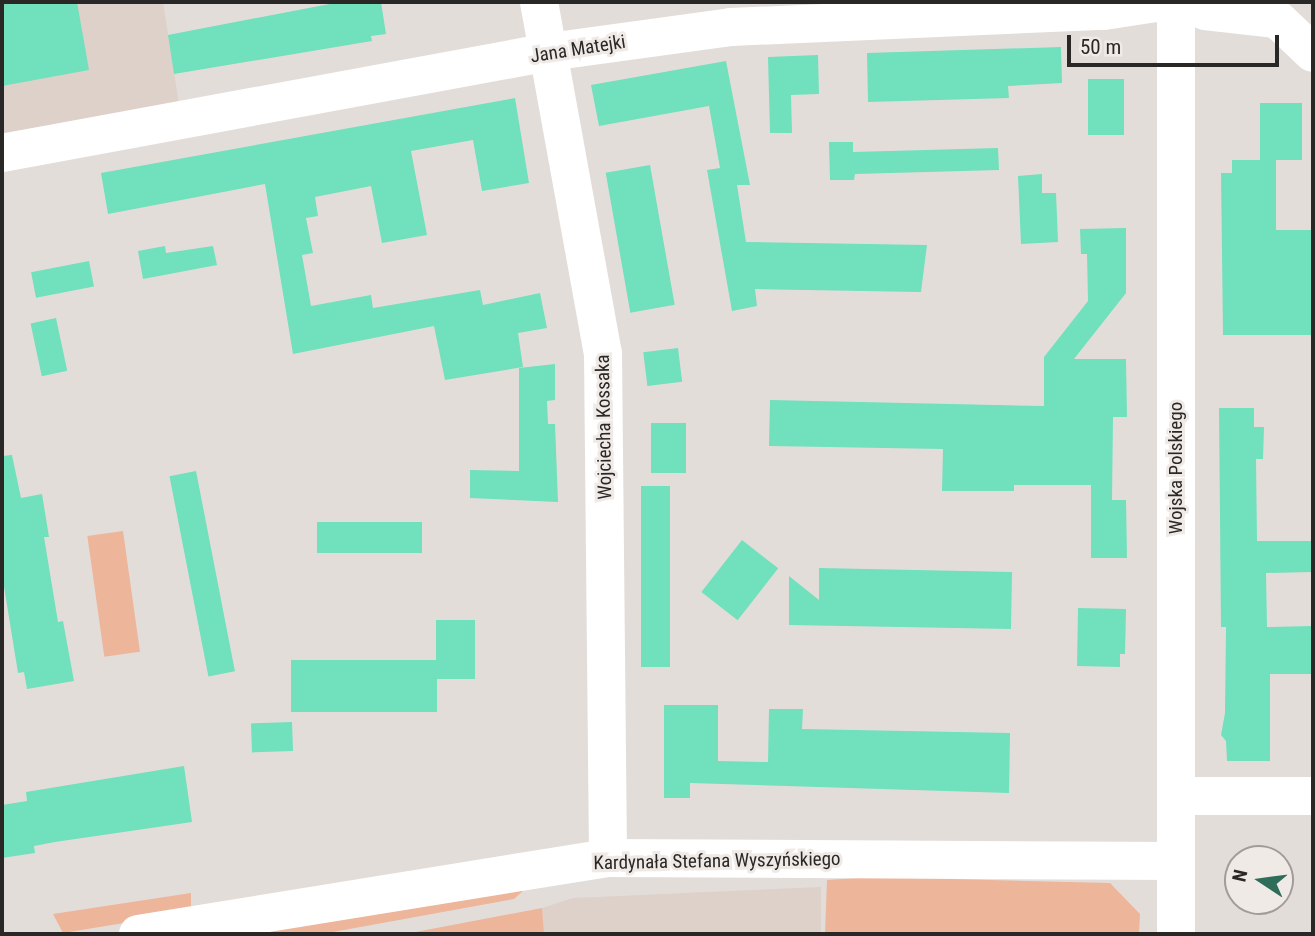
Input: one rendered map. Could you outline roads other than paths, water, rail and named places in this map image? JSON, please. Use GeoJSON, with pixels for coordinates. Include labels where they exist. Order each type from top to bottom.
{"type":"FeatureCollection","features":[{"type":"Feature","properties":{"kind":"street","name":"Wojciecha Kossaka"},"geometry":{"type":"LineString","coordinates":[[540,2],[603,353],[608,858]]}},
{"type":"Feature","properties":{"kind":"street","name":"Jana Matejki"},"geometry":{"type":"LineString","coordinates":[[2,153],[549,52],[731,27],[1104,11],[1162,2]]}},
{"type":"Feature","properties":{"kind":"street","name":"Wojska Polskiego"},"geometry":{"type":"LineString","coordinates":[[1176,2],[1176,934]]}},
{"type":"Feature","properties":{"kind":"street"},"geometry":{"type":"LineString","coordinates":[[1182,2],[1205,11],[1267,11],[1313,52]]}},
{"type":"Feature","properties":{"kind":"street"},"geometry":{"type":"LineString","coordinates":[[1176,796],[1313,796]]}},
{"type":"Feature","properties":{"kind":"street","name":"Kardynała Stefana Wyszyńskiego"},"geometry":{"type":"LineString","coordinates":[[138,934],[608,858],[1176,861]]}}]}
